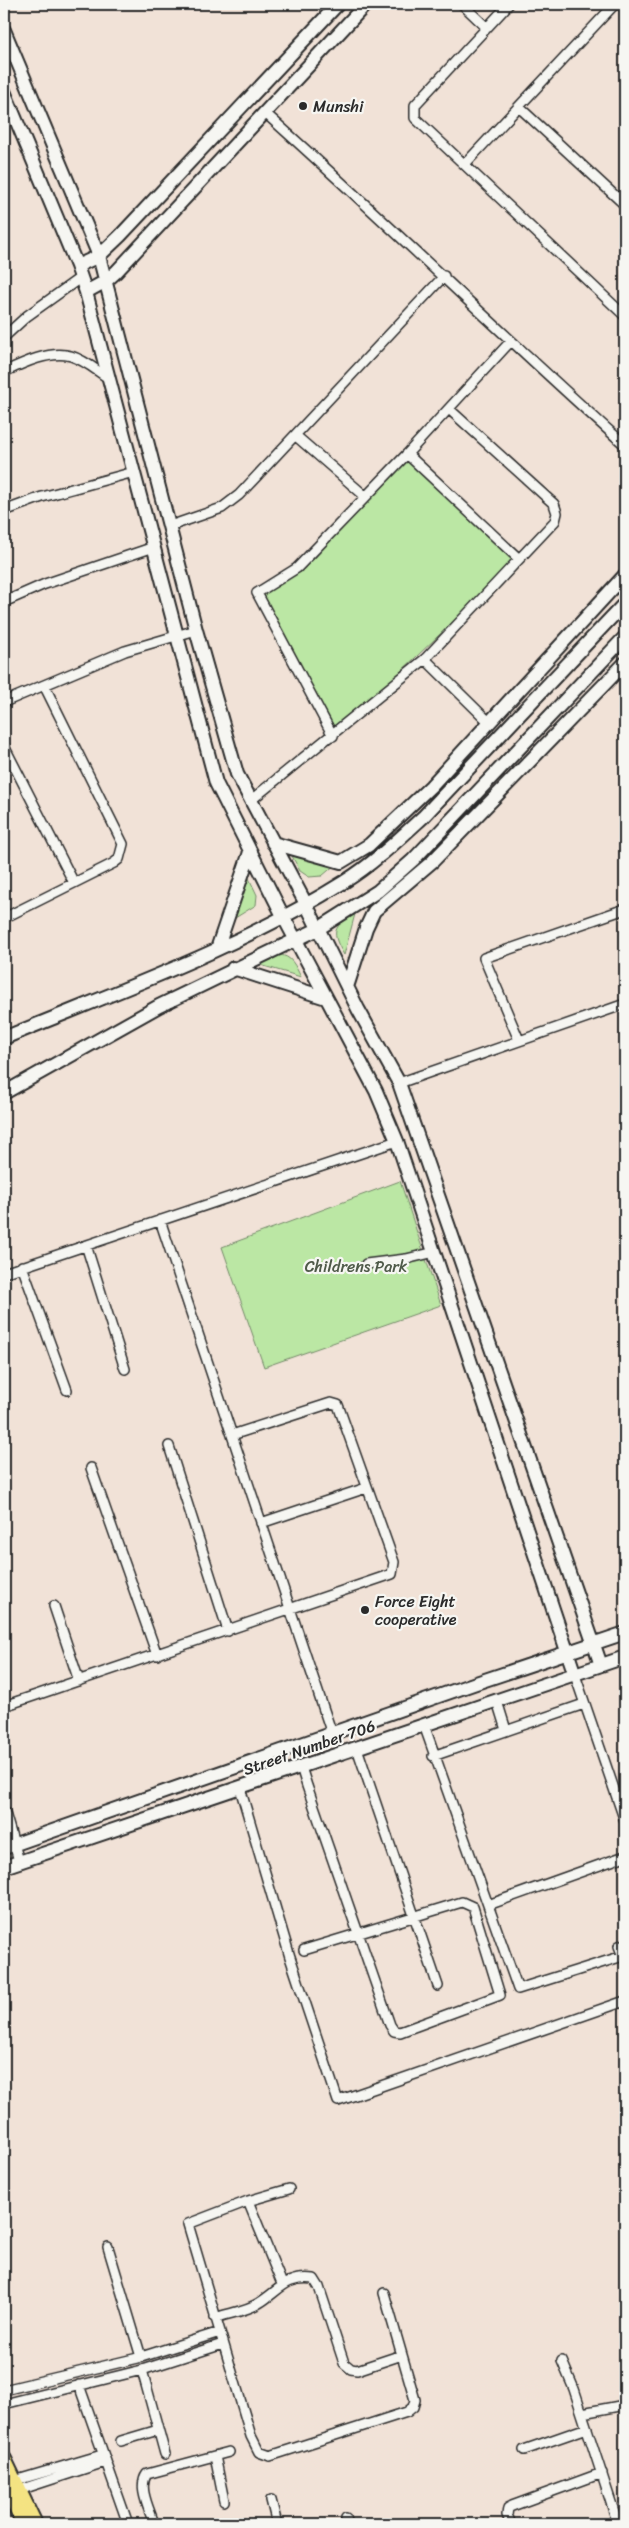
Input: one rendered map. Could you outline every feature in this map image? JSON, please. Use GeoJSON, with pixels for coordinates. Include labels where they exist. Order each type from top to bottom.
{"type":"FeatureCollection","features":[{"type":"Feature","properties":{"kind":"main road"},"geometry":{"type":"LineString","coordinates":[[9,2476],[24,2524]]}},
{"type":"Feature","properties":{"kind":"main road"},"geometry":{"type":"LineString","coordinates":[[9,2476],[35,2524]]}},
{"type":"Feature","properties":{"kind":"street"},"geometry":{"type":"LineString","coordinates":[[4,336],[99,256],[338,4]]}},
{"type":"Feature","properties":{"kind":"street"},"geometry":{"type":"LineString","coordinates":[[86,292],[106,282],[366,4]]}},
{"type":"Feature","properties":{"kind":"street"},"geometry":{"type":"LineString","coordinates":[[462,4],[486,27]]}},
{"type":"Feature","properties":{"kind":"street"},"geometry":{"type":"LineString","coordinates":[[509,4],[415,105],[414,113],[418,121],[625,316]]}},
{"type":"Feature","properties":{"kind":"street"},"geometry":{"type":"LineString","coordinates":[[465,164],[520,108],[616,4]]}},
{"type":"Feature","properties":{"kind":"street"},"geometry":{"type":"LineString","coordinates":[[4,30],[99,256],[196,630],[237,774],[399,1083],[601,1665]]}},
{"type":"Feature","properties":{"kind":"street"},"geometry":{"type":"LineString","coordinates":[[4,92],[86,292],[216,783],[294,938],[376,1091],[397,1141],[584,1704],[625,1821]]}},
{"type":"Feature","properties":{"kind":"street"},"geometry":{"type":"LineString","coordinates":[[520,108],[625,205]]}},
{"type":"Feature","properties":{"kind":"street"},"geometry":{"type":"LineString","coordinates":[[264,112],[444,276],[511,341],[624,442]]}},
{"type":"Feature","properties":{"kind":"street"},"geometry":{"type":"LineString","coordinates":[[170,526],[222,508],[240,495],[444,276]]}},
{"type":"Feature","properties":{"kind":"street"},"geometry":{"type":"LineString","coordinates":[[333,736],[257,593],[297,568],[407,454],[511,341]]}},
{"type":"Feature","properties":{"kind":"street"},"geometry":{"type":"LineString","coordinates":[[4,372],[25,362],[59,355],[81,360],[108,378]]}},
{"type":"Feature","properties":{"kind":"street"},"geometry":{"type":"LineString","coordinates":[[250,801],[333,736],[425,659],[555,521],[556,507],[449,409]]}},
{"type":"Feature","properties":{"kind":"street"},"geometry":{"type":"LineString","coordinates":[[296,436],[365,496]]}},
{"type":"Feature","properties":{"kind":"street"},"geometry":{"type":"LineString","coordinates":[[407,454],[519,559]]}},
{"type":"Feature","properties":{"kind":"street"},"geometry":{"type":"LineString","coordinates":[[4,511],[42,497],[134,472]]}},
{"type":"Feature","properties":{"kind":"street"},"geometry":{"type":"LineString","coordinates":[[4,602],[154,547]]}},
{"type":"Feature","properties":{"kind":"street"},"geometry":{"type":"LineString","coordinates":[[273,843],[341,862],[369,845],[403,815],[625,575]]}},
{"type":"Feature","properties":{"kind":"street"},"geometry":{"type":"LineString","coordinates":[[4,1038],[217,949],[345,882],[390,848],[422,817],[625,603]]}},
{"type":"Feature","properties":{"kind":"street"},"geometry":{"type":"LineString","coordinates":[[4,702],[126,651],[196,630]]}},
{"type":"Feature","properties":{"kind":"street"},"geometry":{"type":"LineString","coordinates":[[4,1093],[159,1006],[294,938],[318,928],[378,891],[413,860],[625,637]]}},
{"type":"Feature","properties":{"kind":"street"},"geometry":{"type":"LineString","coordinates":[[425,659],[490,723]]}},
{"type":"Feature","properties":{"kind":"street"},"geometry":{"type":"LineString","coordinates":[[347,987],[366,928],[374,911],[433,862],[625,663]]}},
{"type":"Feature","properties":{"kind":"street"},"geometry":{"type":"LineString","coordinates":[[531,702],[532,677]]}},
{"type":"Feature","properties":{"kind":"street"},"geometry":{"type":"LineString","coordinates":[[4,916],[74,883],[119,859],[123,844],[44,684]]}},
{"type":"Feature","properties":{"kind":"street"},"geometry":{"type":"LineString","coordinates":[[561,730],[563,703]]}},
{"type":"Feature","properties":{"kind":"street"},"geometry":{"type":"LineString","coordinates":[[4,746],[74,883]]}},
{"type":"Feature","properties":{"kind":"street"},"geometry":{"type":"LineString","coordinates":[[217,949],[250,852]]}},
{"type":"Feature","properties":{"kind":"street"},"geometry":{"type":"LineString","coordinates":[[519,1040],[484,958],[625,909]]}},
{"type":"Feature","properties":{"kind":"street"},"geometry":{"type":"LineString","coordinates":[[233,968],[326,998]]}},
{"type":"Feature","properties":{"kind":"street"},"geometry":{"type":"LineString","coordinates":[[399,1083],[625,1004]]}},
{"type":"Feature","properties":{"kind":"street"},"geometry":{"type":"LineString","coordinates":[[4,1273],[397,1141]]}},
{"type":"Feature","properties":{"kind":"street"},"geometry":{"type":"LineString","coordinates":[[160,1220],[332,1734]]}},
{"type":"Feature","properties":{"kind":"street"},"geometry":{"type":"LineString","coordinates":[[86,1245],[125,1369]]}},
{"type":"Feature","properties":{"kind":"street"},"geometry":{"type":"LineString","coordinates":[[366,1264],[406,1259],[435,1252]]}},
{"type":"Feature","properties":{"kind":"street"},"geometry":{"type":"LineString","coordinates":[[22,1266],[67,1390]]}},
{"type":"Feature","properties":{"kind":"street"},"geometry":{"type":"LineString","coordinates":[[4,1706],[291,1610],[392,1574],[394,1562],[366,1488],[338,1405],[331,1403],[232,1435]]}},
{"type":"Feature","properties":{"kind":"street"},"geometry":{"type":"LineString","coordinates":[[169,1446],[228,1631]]}},
{"type":"Feature","properties":{"kind":"street"},"geometry":{"type":"LineString","coordinates":[[91,1468],[157,1655]]}},
{"type":"Feature","properties":{"kind":"street"},"geometry":{"type":"LineString","coordinates":[[262,1523],[366,1488]]}},
{"type":"Feature","properties":{"kind":"street"},"geometry":{"type":"LineString","coordinates":[[54,1606],[79,1681]]}},
{"type":"Feature","properties":{"kind":"street"},"geometry":{"type":"LineString","coordinates":[[9,1846],[625,1633]]}},
{"type":"Feature","properties":{"kind":"street","name":"Street Number 706"},"geometry":{"type":"LineString","coordinates":[[4,1867],[625,1657]]}},
{"type":"Feature","properties":{"kind":"street"},"geometry":{"type":"LineString","coordinates":[[497,1701],[506,1730]]}},
{"type":"Feature","properties":{"kind":"street"},"geometry":{"type":"LineString","coordinates":[[433,1756],[584,1704]]}},
{"type":"Feature","properties":{"kind":"street"},"geometry":{"type":"LineString","coordinates":[[424,1725],[433,1756],[518,1989],[622,1956],[620,1946],[625,1944]]}},
{"type":"Feature","properties":{"kind":"street"},"geometry":{"type":"LineString","coordinates":[[357,1748],[438,1986]]}},
{"type":"Feature","properties":{"kind":"street"},"geometry":{"type":"LineString","coordinates":[[301,1767],[358,1932],[390,2025],[394,2031],[400,2032],[500,1995],[473,1907],[462,1902],[413,1915],[358,1932],[304,1950]]}},
{"type":"Feature","properties":{"kind":"street"},"geometry":{"type":"LineString","coordinates":[[240,1788],[290,1957],[338,2101],[625,2000]]}},
{"type":"Feature","properties":{"kind":"street"},"geometry":{"type":"LineString","coordinates":[[4,1810],[9,1846],[19,1862]]}},
{"type":"Feature","properties":{"kind":"street"},"geometry":{"type":"LineString","coordinates":[[488,1905],[625,1856]]}},
{"type":"Feature","properties":{"kind":"street"},"geometry":{"type":"LineString","coordinates":[[289,2189],[248,2201],[188,2224],[250,2436],[259,2452],[270,2456],[408,2412],[413,2407],[415,2400],[384,2293]]}},
{"type":"Feature","properties":{"kind":"street"},"geometry":{"type":"LineString","coordinates":[[248,2201],[282,2284]]}},
{"type":"Feature","properties":{"kind":"street"},"geometry":{"type":"LineString","coordinates":[[108,2247],[141,2357]]}},
{"type":"Feature","properties":{"kind":"street"},"geometry":{"type":"LineString","coordinates":[[215,2318],[259,2304],[282,2284],[307,2278],[314,2279],[319,2287],[344,2364],[351,2370],[357,2370],[402,2355]]}},
{"type":"Feature","properties":{"kind":"street"},"geometry":{"type":"LineString","coordinates":[[4,2390],[141,2357],[220,2332]]}},
{"type":"Feature","properties":{"kind":"street"},"geometry":{"type":"LineString","coordinates":[[4,2404],[19,2402],[142,2370],[223,2344]]}},
{"type":"Feature","properties":{"kind":"street"},"geometry":{"type":"LineString","coordinates":[[562,2361],[582,2413],[617,2524]]}},
{"type":"Feature","properties":{"kind":"street"},"geometry":{"type":"LineString","coordinates":[[142,2370],[165,2454]]}},
{"type":"Feature","properties":{"kind":"street"},"geometry":{"type":"LineString","coordinates":[[80,2385],[128,2524]]}},
{"type":"Feature","properties":{"kind":"street"},"geometry":{"type":"LineString","coordinates":[[15,2387],[19,2402]]}},
{"type":"Feature","properties":{"kind":"street"},"geometry":{"type":"LineString","coordinates":[[582,2413],[625,2405]]}},
{"type":"Feature","properties":{"kind":"street"},"geometry":{"type":"LineString","coordinates":[[524,2450],[587,2428]]}},
{"type":"Feature","properties":{"kind":"street"},"geometry":{"type":"LineString","coordinates":[[121,2441],[158,2430]]}},
{"type":"Feature","properties":{"kind":"street"},"geometry":{"type":"LineString","coordinates":[[154,2524],[143,2488],[142,2480],[147,2474],[229,2452]]}},
{"type":"Feature","properties":{"kind":"street"},"geometry":{"type":"LineString","coordinates":[[215,2456],[224,2501]]}},
{"type":"Feature","properties":{"kind":"street"},"geometry":{"type":"LineString","coordinates":[[9,2476],[104,2458]]}},
{"type":"Feature","properties":{"kind":"street"},"geometry":{"type":"LineString","coordinates":[[511,2524],[507,2514],[508,2508],[602,2473]]}},
{"type":"Feature","properties":{"kind":"street"},"geometry":{"type":"LineString","coordinates":[[271,2500],[277,2524]]}},
{"type":"Feature","properties":{"kind":"green space"},"geometry":{"type":"Polygon","coordinates":[[[407,454],[519,559],[333,736],[257,593],[313,560],[407,454]]]}},
{"type":"Feature","properties":{"kind":"green space"},"geometry":{"type":"Polygon","coordinates":[[[292,856],[336,864],[322,876],[309,877],[300,871],[292,856]]]}},
{"type":"Feature","properties":{"kind":"green space"},"geometry":{"type":"Polygon","coordinates":[[[248,876],[257,895],[256,905],[235,918],[248,876]]]}},
{"type":"Feature","properties":{"kind":"green space"},"geometry":{"type":"Polygon","coordinates":[[[355,914],[344,955],[337,941],[336,931],[342,922],[355,914]]]}},
{"type":"Feature","properties":{"kind":"green space"},"geometry":{"type":"Polygon","coordinates":[[[278,955],[283,955],[290,959],[301,977],[257,964],[278,955]]]}},
{"type":"Feature","properties":{"kind":"green space","name":"Childrens Park"},"geometry":{"type":"Polygon","coordinates":[[[400,1181],[441,1305],[264,1367],[222,1247],[400,1181]]]}},
{"type":"Feature","properties":{"kind":"place","name":"Munshi"},"geometry":{"type":"Point","coordinates":[303,106]}},
{"type":"Feature","properties":{"kind":"place","name":"Force Eight cooperative"},"geometry":{"type":"Point","coordinates":[365,1610]}}]}
